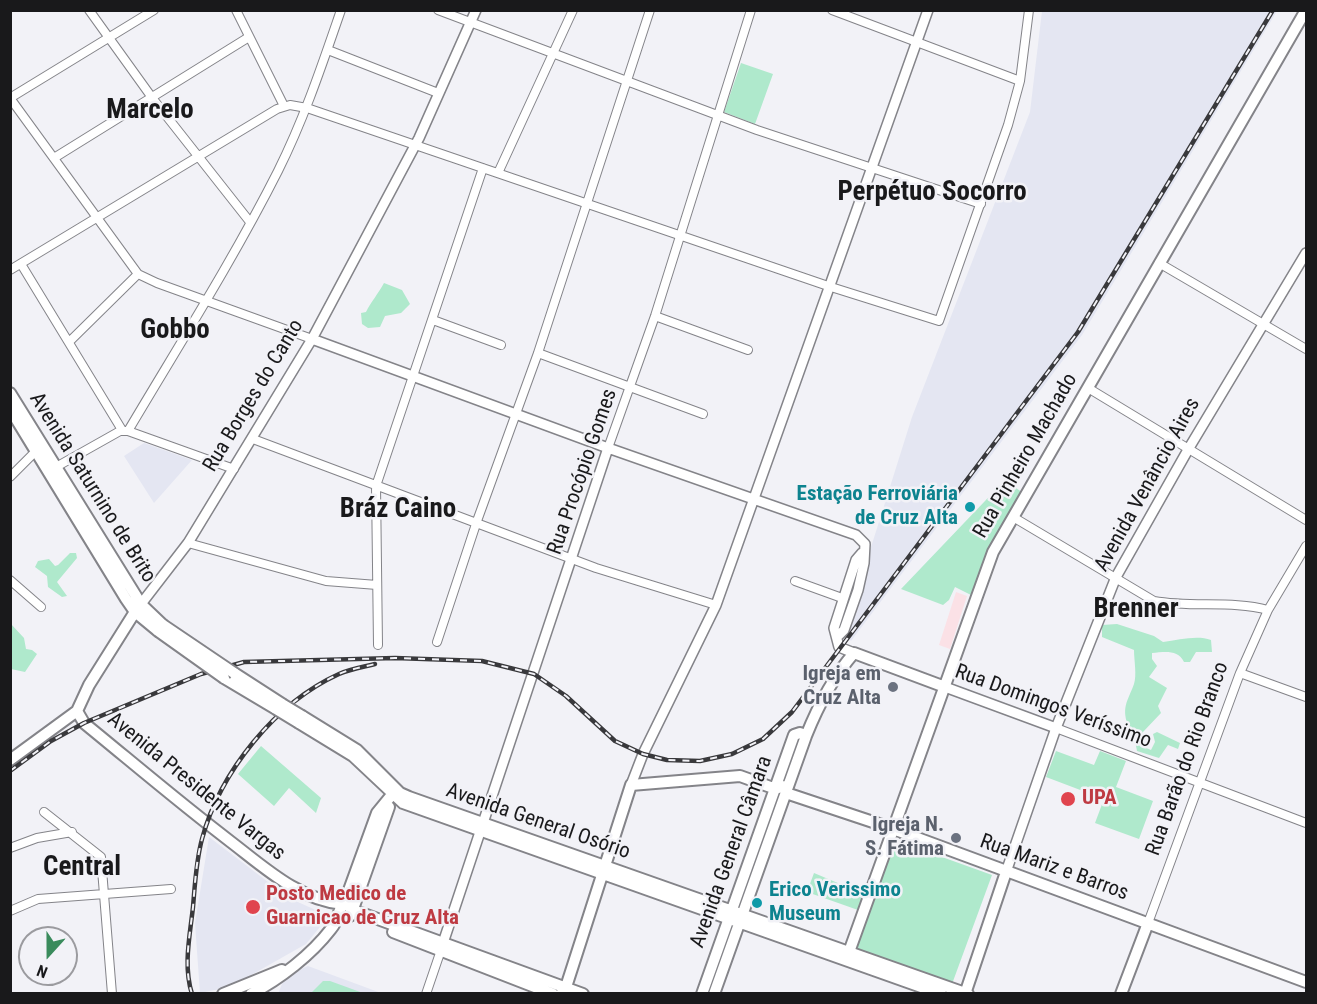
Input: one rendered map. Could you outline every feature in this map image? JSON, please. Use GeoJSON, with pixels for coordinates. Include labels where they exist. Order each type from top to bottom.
{"type":"FeatureCollection","features":[{"type":"Feature","properties":{"kind":"main road","name":"Rua Pinheiro Machado"},"geometry":{"type":"LineString","coordinates":[[849,952],[989,562],[1306,10]]}},
{"type":"Feature","properties":{"kind":"main road","name":"Avenida Saturnino de Brito"},"geometry":{"type":"LineString","coordinates":[[10,393],[138,608]]}},
{"type":"Feature","properties":{"kind":"main road","name":"Avenida Saturnino de Brito"},"geometry":{"type":"LineString","coordinates":[[11,410],[138,608]]}},
{"type":"Feature","properties":{"kind":"main road","name":"Avenida General Osório"},"geometry":{"type":"LineString","coordinates":[[138,608],[161,628],[229,676],[330,738],[396,793],[483,828],[602,870],[964,992]]}},
{"type":"Feature","properties":{"kind":"main road","name":"Rua Borges do Canto"},"geometry":{"type":"LineString","coordinates":[[10,760],[77,711],[89,685],[138,608]]}},
{"type":"Feature","properties":{"kind":"main road","name":"Rua Domingos Veríssimo"},"geometry":{"type":"LineString","coordinates":[[854,653],[945,687]]}},
{"type":"Feature","properties":{"kind":"main road","name":"Avenida General Câmara"},"geometry":{"type":"LineString","coordinates":[[714,993],[736,916],[781,791],[817,707],[854,653]]}},
{"type":"Feature","properties":{"kind":"main road","name":"Avenida Presidente Vargas"},"geometry":{"type":"LineString","coordinates":[[77,711],[84,723],[207,824],[285,882],[346,911],[565,991],[584,993]]}},
{"type":"Feature","properties":{"kind":"main road","name":"Rua Mariz e Barros"},"geometry":{"type":"LineString","coordinates":[[631,785],[740,776],[892,829],[1306,982]]}},
{"type":"Feature","properties":{"kind":"main road"},"geometry":{"type":"LineString","coordinates":[[565,991],[631,785]]}},
{"type":"Feature","properties":{"kind":"main road"},"geometry":{"type":"LineString","coordinates":[[251,993],[265,987],[314,949],[346,911],[382,811],[396,793]]}},
{"type":"Feature","properties":{"kind":"main road","name":"Avenida Venâncio Aires"},"geometry":{"type":"LineString","coordinates":[[964,992],[1006,872]]}},
{"type":"Feature","properties":{"kind":"main road","name":"Avenida General Osório"},"geometry":{"type":"LineString","coordinates":[[736,916],[941,993]]}},
{"type":"Feature","properties":{"kind":"main road","name":"Avenida General Câmara"},"geometry":{"type":"LineString","coordinates":[[702,993],[736,916]]}},
{"type":"Feature","properties":{"kind":"main road","name":"Rua Barão do Rio Branco"},"geometry":{"type":"LineString","coordinates":[[1121,993],[1148,923]]}},
{"type":"Feature","properties":{"kind":"main road","name":"Avenida Presidente Vargas"},"geometry":{"type":"LineString","coordinates":[[442,946],[553,993]]}},
{"type":"Feature","properties":{"kind":"main road"},"geometry":{"type":"LineString","coordinates":[[223,993],[290,967]]}},
{"type":"Feature","properties":{"kind":"street"},"geometry":{"type":"LineString","coordinates":[[89,10],[153,99],[250,222]]}},
{"type":"Feature","properties":{"kind":"street"},"geometry":{"type":"LineString","coordinates":[[153,10],[10,99],[138,274],[609,448],[856,535],[863,549],[864,563],[858,590],[844,630],[837,638]]}},
{"type":"Feature","properties":{"kind":"street"},"geometry":{"type":"LineString","coordinates":[[236,10],[284,106]]}},
{"type":"Feature","properties":{"kind":"street"},"geometry":{"type":"LineString","coordinates":[[56,467],[125,431],[206,300],[250,222],[307,108],[341,10]]}},
{"type":"Feature","properties":{"kind":"street"},"geometry":{"type":"LineString","coordinates":[[438,10],[716,115],[981,204]]}},
{"type":"Feature","properties":{"kind":"street","name":"Rua Borges do Canto"},"geometry":{"type":"LineString","coordinates":[[138,608],[188,543],[312,339],[415,146],[476,10]]}},
{"type":"Feature","properties":{"kind":"street"},"geometry":{"type":"LineString","coordinates":[[498,173],[573,10]]}},
{"type":"Feature","properties":{"kind":"street"},"geometry":{"type":"LineString","coordinates":[[437,642],[477,521],[538,353],[650,10]]}},
{"type":"Feature","properties":{"kind":"street","name":"Rua Procópio Gomes"},"geometry":{"type":"LineString","coordinates":[[426,993],[655,316],[716,115],[751,10]]}},
{"type":"Feature","properties":{"kind":"street"},"geometry":{"type":"LineString","coordinates":[[832,10],[1020,81]]}},
{"type":"Feature","properties":{"kind":"street"},"geometry":{"type":"LineString","coordinates":[[631,785],[643,754],[716,604],[928,10]]}},
{"type":"Feature","properties":{"kind":"street"},"geometry":{"type":"LineString","coordinates":[[10,270],[98,220],[284,106],[298,105],[831,287],[939,321],[981,204],[1020,81],[1029,10]]}},
{"type":"Feature","properties":{"kind":"street"},"geometry":{"type":"LineString","coordinates":[[54,158],[153,99],[249,37]]}},
{"type":"Feature","properties":{"kind":"street"},"geometry":{"type":"LineString","coordinates":[[328,50],[438,93]]}},
{"type":"Feature","properties":{"kind":"street"},"geometry":{"type":"LineString","coordinates":[[378,645],[376,486],[483,168]]}},
{"type":"Feature","properties":{"kind":"street","name":"Avenida Venâncio Aires"},"geometry":{"type":"LineString","coordinates":[[1006,872],[1056,728],[1116,577],[1189,448],[1306,253]]}},
{"type":"Feature","properties":{"kind":"street"},"geometry":{"type":"LineString","coordinates":[[1159,263],[1306,349]]}},
{"type":"Feature","properties":{"kind":"street"},"geometry":{"type":"LineString","coordinates":[[21,264],[125,431],[234,470]]}},
{"type":"Feature","properties":{"kind":"street"},"geometry":{"type":"LineString","coordinates":[[69,342],[138,274]]}},
{"type":"Feature","properties":{"kind":"street"},"geometry":{"type":"LineString","coordinates":[[655,316],[748,350]]}},
{"type":"Feature","properties":{"kind":"street"},"geometry":{"type":"LineString","coordinates":[[433,320],[501,345]]}},
{"type":"Feature","properties":{"kind":"street"},"geometry":{"type":"LineString","coordinates":[[538,353],[703,414]]}},
{"type":"Feature","properties":{"kind":"street"},"geometry":{"type":"LineString","coordinates":[[1088,388],[1306,520]]}},
{"type":"Feature","properties":{"kind":"street"},"geometry":{"type":"LineString","coordinates":[[253,439],[376,486],[477,521],[596,568],[716,604]]}},
{"type":"Feature","properties":{"kind":"street"},"geometry":{"type":"LineString","coordinates":[[10,477],[36,451]]}},
{"type":"Feature","properties":{"kind":"street"},"geometry":{"type":"LineString","coordinates":[[1013,517],[1154,601],[1175,605],[1253,606],[1268,610]]}},
{"type":"Feature","properties":{"kind":"street"},"geometry":{"type":"LineString","coordinates":[[188,543],[326,581],[377,585]]}},
{"type":"Feature","properties":{"kind":"street","name":"Rua Barão do Rio Branco"},"geometry":{"type":"LineString","coordinates":[[1148,923],[1240,673],[1268,610],[1306,546]]}},
{"type":"Feature","properties":{"kind":"street"},"geometry":{"type":"LineString","coordinates":[[854,653],[839,647],[834,628],[842,598],[856,560],[863,549]]}},
{"type":"Feature","properties":{"kind":"street"},"geometry":{"type":"LineString","coordinates":[[10,580],[40,608]]}},
{"type":"Feature","properties":{"kind":"street"},"geometry":{"type":"LineString","coordinates":[[795,581],[842,598]]}},
{"type":"Feature","properties":{"kind":"street"},"geometry":{"type":"LineString","coordinates":[[1240,673],[1306,697]]}},
{"type":"Feature","properties":{"kind":"street","name":"Rua Domingos Veríssimo"},"geometry":{"type":"LineString","coordinates":[[945,687],[1306,823]]}},
{"type":"Feature","properties":{"kind":"street"},"geometry":{"type":"LineString","coordinates":[[44,812],[101,857],[112,993]]}},
{"type":"Feature","properties":{"kind":"street"},"geometry":{"type":"LineString","coordinates":[[10,848],[37,838],[72,832]]}},
{"type":"Feature","properties":{"kind":"street"},"geometry":{"type":"LineString","coordinates":[[10,910],[38,899],[171,889]]}},
{"type":"Feature","properties":{"kind":"shaded area"},"geometry":{"type":"Polygon","coordinates":[[[1042,11],[1277,11],[1082,335],[851,641],[841,629],[872,544],[912,417],[1030,112],[1042,11]]]}},
{"type":"Feature","properties":{"kind":"shaded area"},"geometry":{"type":"Polygon","coordinates":[[[144,443],[192,460],[154,503],[124,456],[144,443]]]}},
{"type":"Feature","properties":{"kind":"shaded area"},"geometry":{"type":"Polygon","coordinates":[[[956,592],[967,596],[950,649],[939,645],[956,592]]]}},
{"type":"Feature","properties":{"kind":"shaded area","name":"Posto Medico de Guarnicao de Cruz Alta"},"geometry":{"type":"Polygon","coordinates":[[[209,837],[289,898],[329,916],[306,944],[230,987],[200,993],[195,923],[209,837]]]}},
{"type":"Feature","properties":{"kind":"shaded area"},"geometry":{"type":"Polygon","coordinates":[[[308,966],[381,993],[278,994],[285,976],[308,966]]]}},
{"type":"Feature","properties":{"kind":"green space"},"geometry":{"type":"Polygon","coordinates":[[[741,63],[773,74],[755,124],[724,112],[741,63]]]}},
{"type":"Feature","properties":{"kind":"green space"},"geometry":{"type":"Polygon","coordinates":[[[384,283],[402,290],[410,304],[401,313],[385,316],[380,327],[368,328],[362,324],[361,313],[366,312],[384,283]]]}},
{"type":"Feature","properties":{"kind":"green space"},"geometry":{"type":"Polygon","coordinates":[[[1005,480],[1023,493],[973,596],[955,587],[949,600],[943,605],[901,589],[1005,480]]]}},
{"type":"Feature","properties":{"kind":"green space"},"geometry":{"type":"Polygon","coordinates":[[[70,553],[76,553],[77,558],[57,582],[67,596],[62,597],[48,587],[47,576],[35,567],[38,561],[49,559],[55,566],[58,565],[70,553]]]}},
{"type":"Feature","properties":{"kind":"green space"},"geometry":{"type":"Polygon","coordinates":[[[11,624],[24,638],[26,649],[37,654],[25,672],[11,669],[11,624]]]}},
{"type":"Feature","properties":{"kind":"green space"},"geometry":{"type":"Polygon","coordinates":[[[1117,624],[1154,636],[1163,642],[1194,638],[1211,640],[1212,652],[1196,652],[1190,662],[1184,662],[1174,653],[1152,653],[1152,659],[1157,666],[1149,677],[1167,688],[1158,706],[1161,713],[1143,732],[1139,745],[1151,750],[1155,742],[1153,734],[1157,732],[1180,743],[1178,749],[1168,745],[1159,758],[1137,751],[1134,736],[1136,732],[1129,729],[1125,715],[1135,680],[1134,650],[1102,637],[1102,625],[1117,624]]]}},
{"type":"Feature","properties":{"kind":"green space"},"geometry":{"type":"Polygon","coordinates":[[[261,746],[321,798],[316,813],[289,788],[274,806],[238,774],[261,746]]]}},
{"type":"Feature","properties":{"kind":"green space"},"geometry":{"type":"Polygon","coordinates":[[[1056,751],[1094,765],[1100,751],[1126,761],[1116,787],[1153,801],[1139,839],[1095,823],[1104,799],[1046,777],[1056,751]]]}},
{"type":"Feature","properties":{"kind":"green space"},"geometry":{"type":"Polygon","coordinates":[[[892,839],[992,875],[952,984],[853,947],[892,839]]]}},
{"type":"Feature","properties":{"kind":"green space"},"geometry":{"type":"Polygon","coordinates":[[[814,873],[864,894],[858,910],[807,892],[814,873]]]}},
{"type":"Feature","properties":{"kind":"green space"},"geometry":{"type":"Polygon","coordinates":[[[323,981],[330,981],[363,993],[311,993],[323,981]]]}},
{"type":"Feature","properties":{"kind":"railway"},"geometry":{"type":"LineString","coordinates":[[10,771],[51,741],[84,723],[201,674],[244,662],[395,658],[482,661],[534,674],[566,696],[615,741],[643,754],[667,760],[700,761],[732,754],[763,739],[792,712],[1078,332],[1273,10]]}},
{"type":"Feature","properties":{"kind":"railway"},"geometry":{"type":"LineString","coordinates":[[192,994],[188,962],[197,864],[210,814],[222,789],[253,742],[293,703],[315,687],[339,674],[375,664]]}},
{"type":"Feature","properties":{"kind":"place","name":"Estação Ferroviária de Cruz Alta"},"geometry":{"type":"Point","coordinates":[970,507]}},
{"type":"Feature","properties":{"kind":"place","name":"Igreja em Cruz Alta"},"geometry":{"type":"Point","coordinates":[893,687]}},
{"type":"Feature","properties":{"kind":"place","name":"UPA"},"geometry":{"type":"Point","coordinates":[1068,799]}},
{"type":"Feature","properties":{"kind":"place","name":"Igreja N. S. Fátima"},"geometry":{"type":"Point","coordinates":[956,838]}},
{"type":"Feature","properties":{"kind":"place","name":"Erico Verissimo Museum"},"geometry":{"type":"Point","coordinates":[757,903]}},
{"type":"Feature","properties":{"kind":"place","name":"Posto Medico de Guarnicao de Cruz Alta"},"geometry":{"type":"Point","coordinates":[253,907]}},
{"type":"Feature","properties":{"kind":"district","name":"Marcelo"},"geometry":{"type":"Point","coordinates":[150,111]}},
{"type":"Feature","properties":{"kind":"district","name":"Perpétuo Socorro"},"geometry":{"type":"Point","coordinates":[932,193]}},
{"type":"Feature","properties":{"kind":"district","name":"Gobbo"},"geometry":{"type":"Point","coordinates":[175,331]}},
{"type":"Feature","properties":{"kind":"district","name":"Bráz Caino"},"geometry":{"type":"Point","coordinates":[398,510]}},
{"type":"Feature","properties":{"kind":"district","name":"Brenner"},"geometry":{"type":"Point","coordinates":[1136,610]}},
{"type":"Feature","properties":{"kind":"district","name":"Central"},"geometry":{"type":"Point","coordinates":[82,868]}}]}
